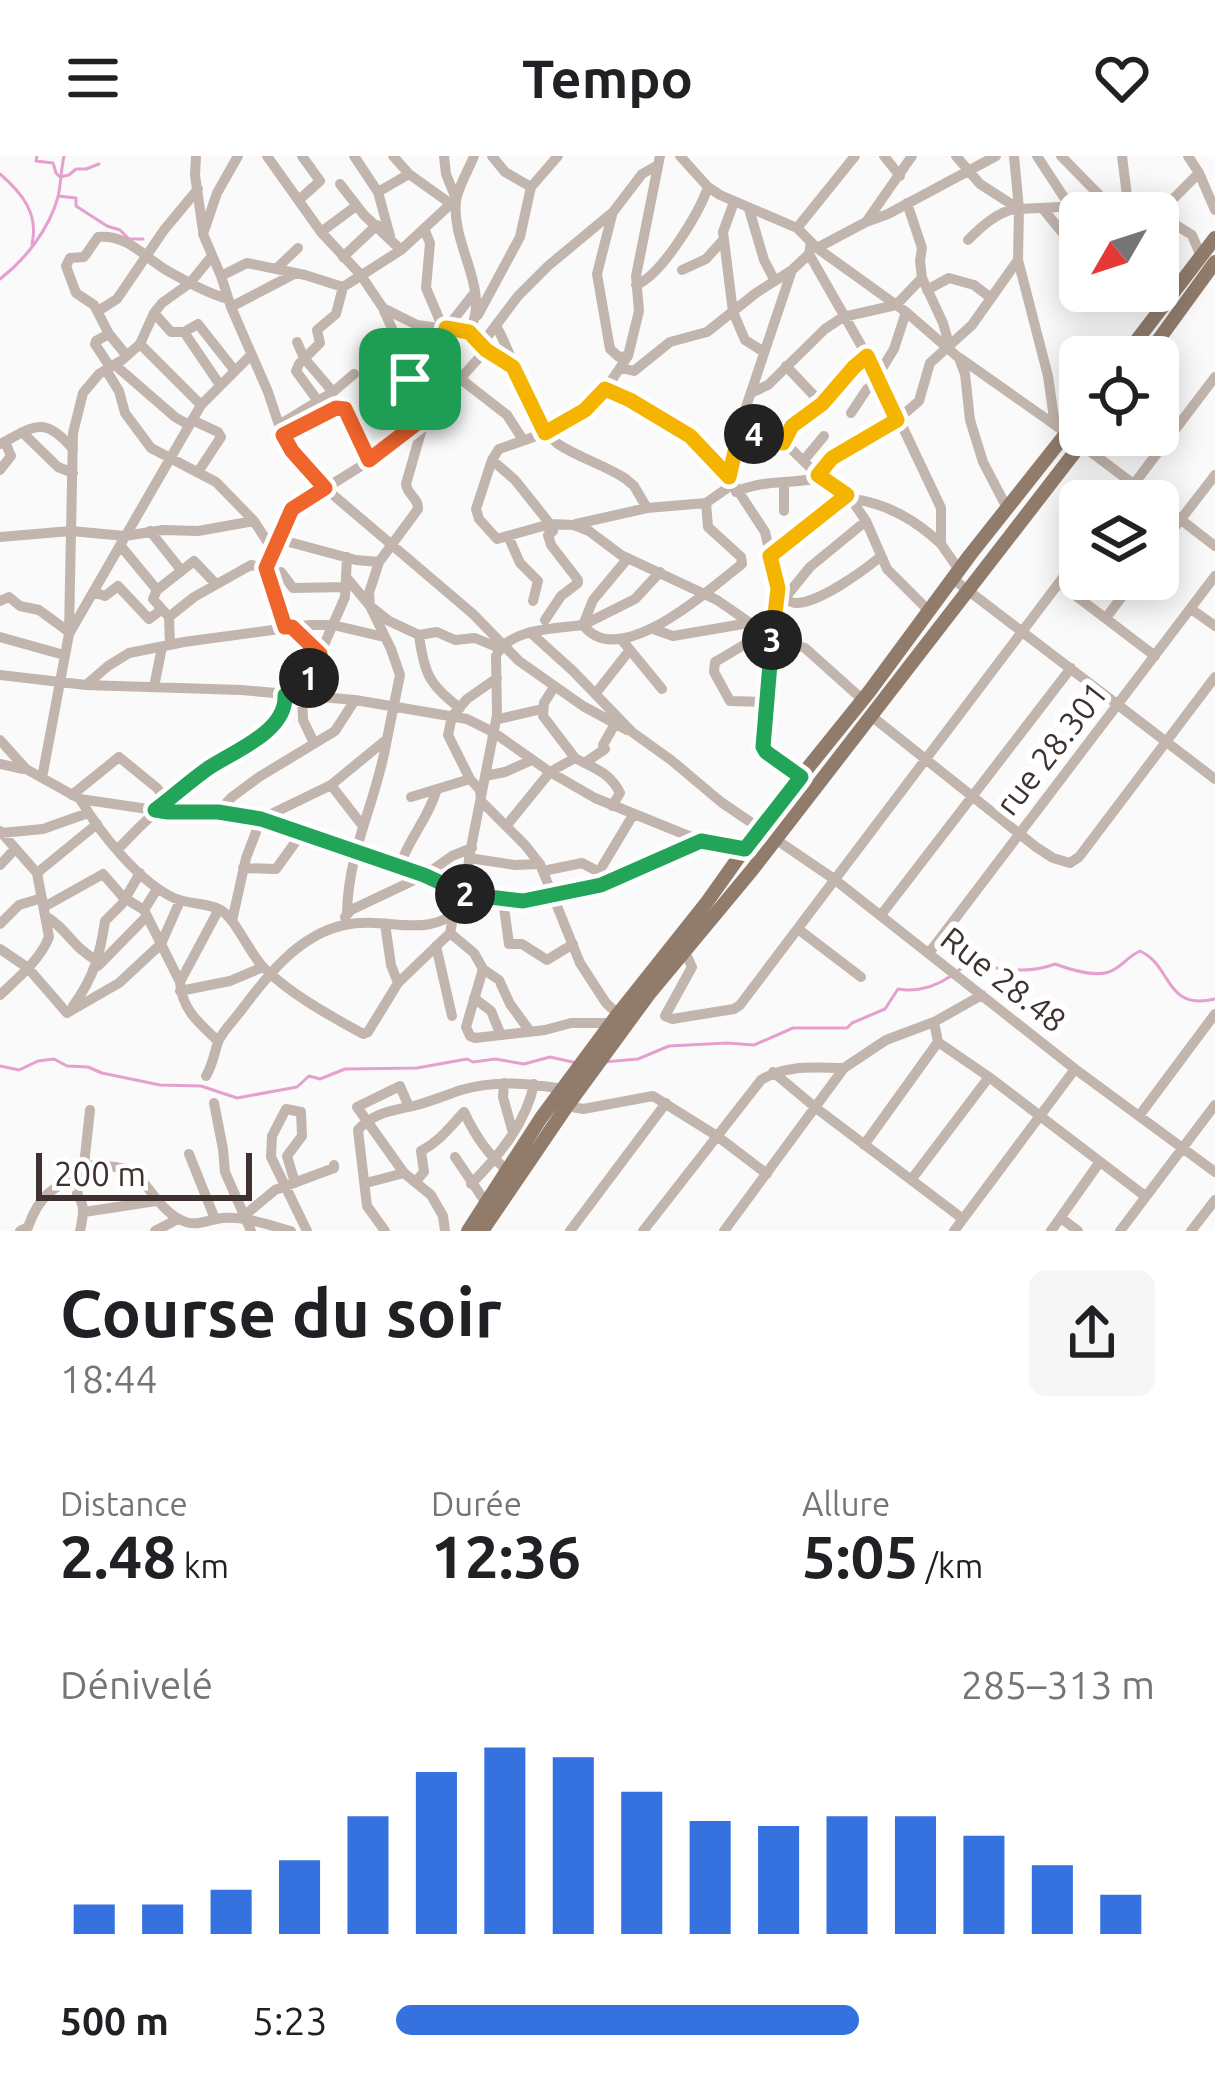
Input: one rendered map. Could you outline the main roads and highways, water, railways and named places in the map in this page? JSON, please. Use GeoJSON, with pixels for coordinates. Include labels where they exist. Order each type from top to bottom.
{"type":"FeatureCollection","features":[{"type":"Feature","properties":{"kind":"main road"},"geometry":{"type":"LineString","coordinates":[[1140,336],[1215,238]]}},
{"type":"Feature","properties":{"kind":"main road"},"geometry":{"type":"LineString","coordinates":[[1162,336],[1214,265]]}},
{"type":"Feature","properties":{"kind":"main road"},"geometry":{"type":"LineString","coordinates":[[482,1231],[567,1106],[585,1071],[777,838],[929,611],[1059,432]]}},
{"type":"Feature","properties":{"kind":"main road"},"geometry":{"type":"LineString","coordinates":[[602,1048],[615,1019],[761,826],[967,589],[1072,456]]}},
{"type":"Feature","properties":{"kind":"main road"},"geometry":{"type":"LineString","coordinates":[[468,1231],[563,1089],[585,1071]]}},
{"type":"Feature","properties":{"kind":"waterway"},"geometry":{"type":"LineString","coordinates":[[37,156],[36,161],[53,163],[60,177],[99,164]]}},
{"type":"Feature","properties":{"kind":"waterway"},"geometry":{"type":"LineString","coordinates":[[0,279],[43,232],[58,197],[64,156]]}},
{"type":"Feature","properties":{"kind":"waterway"},"geometry":{"type":"LineString","coordinates":[[0,174],[27,205],[33,223],[32,244]]}},
{"type":"Feature","properties":{"kind":"waterway"},"geometry":{"type":"LineString","coordinates":[[58,196],[76,198],[76,206],[107,226],[129,239],[143,239]]}},
{"type":"Feature","properties":{"kind":"waterway"},"geometry":{"type":"LineString","coordinates":[[959,970],[968,964],[1022,970],[1055,964],[1102,973],[1140,951],[1186,999],[1215,999]]}},
{"type":"Feature","properties":{"kind":"waterway"},"geometry":{"type":"LineString","coordinates":[[604,1062],[638,1059],[669,1046],[754,1045],[793,1028],[847,1028],[885,1009],[898,989],[926,988],[951,976]]}},
{"type":"Feature","properties":{"kind":"waterway"},"geometry":{"type":"LineString","coordinates":[[0,1066],[19,1070],[54,1059],[67,1066],[160,1085],[201,1086],[237,1098],[297,1087],[309,1076],[320,1079],[345,1069],[417,1068],[467,1059],[524,1064],[550,1057],[577,1063]]}}]}
